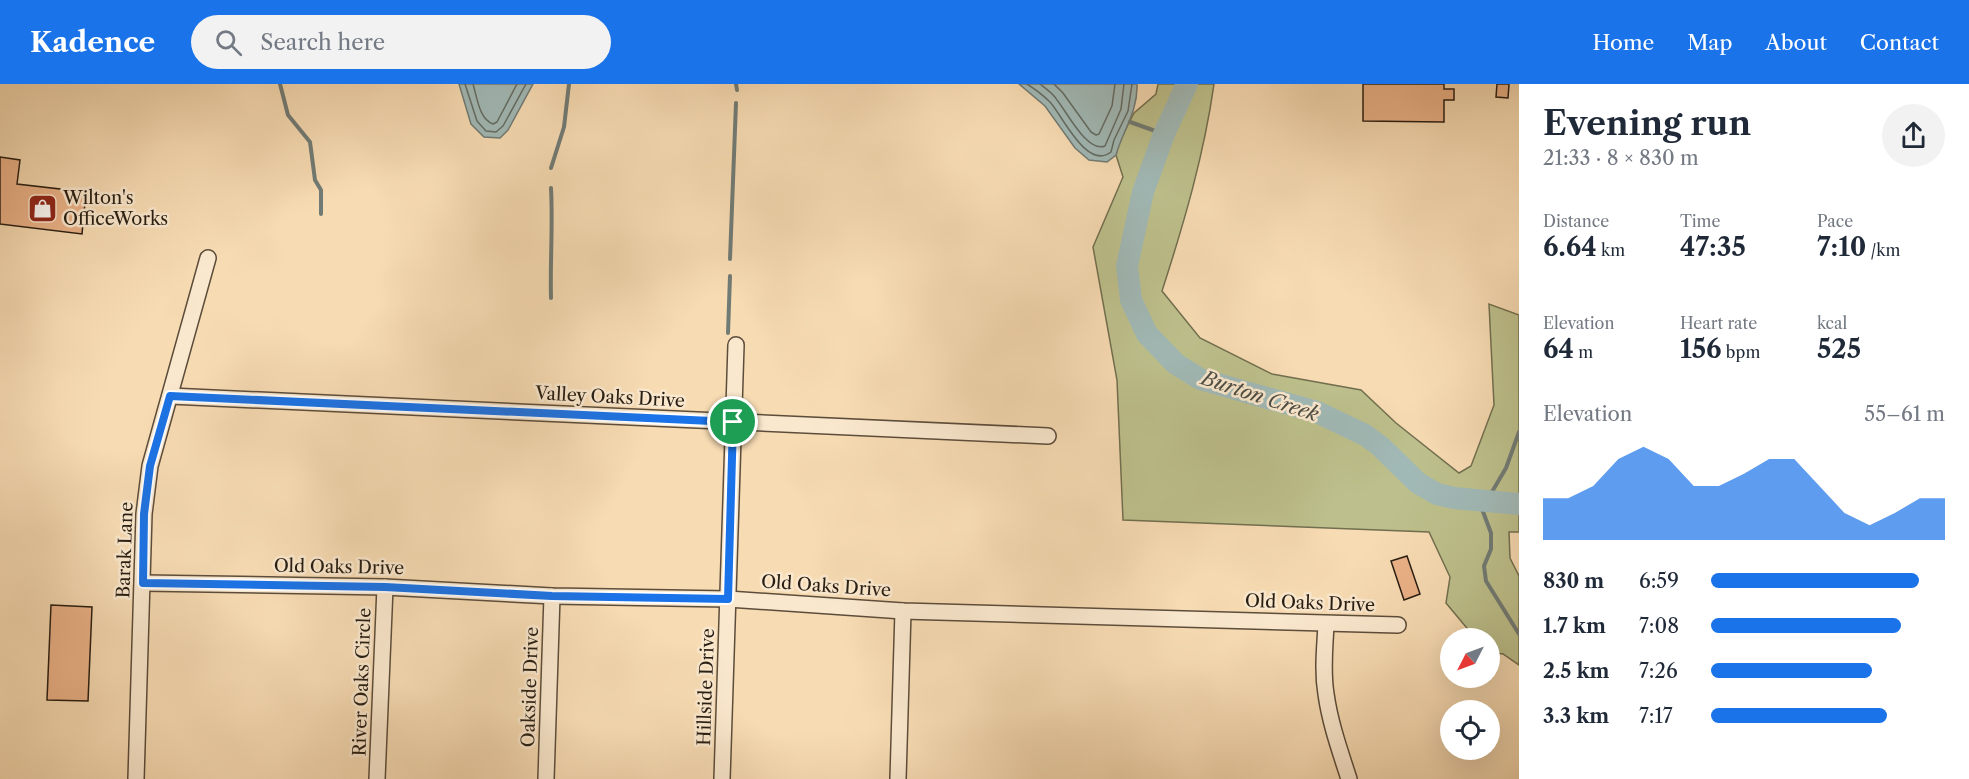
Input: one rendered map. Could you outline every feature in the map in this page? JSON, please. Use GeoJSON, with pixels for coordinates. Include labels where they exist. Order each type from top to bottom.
{"type":"FeatureCollection","features":[{"type":"Feature","properties":{"kind":"street","name":"Barak Lane"},"geometry":{"type":"LineString","coordinates":[[136,779],[144,514],[150,466],[207,258]]}},
{"type":"Feature","properties":{"kind":"street","name":"Hillside Drive"},"geometry":{"type":"LineString","coordinates":[[722,779],[736,345]]}},
{"type":"Feature","properties":{"kind":"street","name":"Valley Oaks Drive"},"geometry":{"type":"LineString","coordinates":[[170,396],[1048,436]]}},
{"type":"Feature","properties":{"kind":"street","name":"Old Oaks Drive"},"geometry":{"type":"LineString","coordinates":[[143,583],[385,587],[552,596],[728,599],[903,611],[1398,625]]}},
{"type":"Feature","properties":{"kind":"street","name":"River Oaks Circle"},"geometry":{"type":"LineString","coordinates":[[377,779],[385,587]]}},
{"type":"Feature","properties":{"kind":"street","name":"Oakside Drive"},"geometry":{"type":"LineString","coordinates":[[546,779],[552,596]]}},
{"type":"Feature","properties":{"kind":"street"},"geometry":{"type":"LineString","coordinates":[[898,779],[903,611]]}},
{"type":"Feature","properties":{"kind":"street"},"geometry":{"type":"LineString","coordinates":[[1326,624],[1325,692],[1333,728],[1349,779]]}},
{"type":"Feature","properties":{"kind":"green space"},"geometry":{"type":"Polygon","coordinates":[[[1158,84],[1214,84],[1193,189],[1162,291],[1200,338],[1272,374],[1361,390],[1396,423],[1459,473],[1471,466],[1494,405],[1489,304],[1519,315],[1519,532],[1509,532],[1510,558],[1519,576],[1519,665],[1500,654],[1500,628],[1467,628],[1446,603],[1450,577],[1429,532],[1123,520],[1117,380],[1093,247],[1123,177],[1116,155],[1119,142],[1134,113],[1156,94],[1158,84]]]}},
{"type":"Feature","properties":{"kind":"water"},"geometry":{"type":"Polygon","coordinates":[[[459,84],[533,84],[508,130],[500,138],[484,137],[471,124],[459,84]]]}},
{"type":"Feature","properties":{"kind":"water"},"geometry":{"type":"Polygon","coordinates":[[[1019,84],[1137,84],[1133,112],[1116,155],[1107,162],[1089,160],[1075,148],[1045,106],[1019,84]]]}},
{"type":"Feature","properties":{"kind":"building"},"geometry":{"type":"Polygon","coordinates":[[[1363,84],[1444,84],[1444,89],[1454,89],[1454,100],[1444,100],[1444,122],[1363,121],[1363,84]]]}},
{"type":"Feature","properties":{"kind":"building"},"geometry":{"type":"Polygon","coordinates":[[[1497,84],[1509,84],[1508,98],[1496,97],[1497,84]]]}},
{"type":"Feature","properties":{"kind":"building","name":"Wilton's OfficeWorks"},"geometry":{"type":"Polygon","coordinates":[[[0,157],[20,160],[17,184],[86,192],[82,234],[0,224],[0,157]]]}},
{"type":"Feature","properties":{"kind":"building"},"geometry":{"type":"Polygon","coordinates":[[[1407,556],[1420,594],[1404,600],[1391,561],[1407,556]]]}},
{"type":"Feature","properties":{"kind":"building"},"geometry":{"type":"Polygon","coordinates":[[[51,605],[92,607],[88,701],[47,700],[51,605]]]}},
{"type":"Feature","properties":{"kind":"waterway"},"geometry":{"type":"LineString","coordinates":[[280,84],[288,115],[310,142],[315,180],[321,190],[321,214]]}},
{"type":"Feature","properties":{"kind":"waterway"},"geometry":{"type":"LineString","coordinates":[[551,168],[564,127],[569,84]]}},
{"type":"Feature","properties":{"kind":"waterway"},"geometry":{"type":"LineString","coordinates":[[736,84],[737,90]]}},
{"type":"Feature","properties":{"kind":"waterway","name":"Burton Creek"},"geometry":{"type":"LineString","coordinates":[[1187,84],[1164,134],[1143,192],[1127,266],[1131,300],[1147,334],[1176,364],[1200,379],[1317,412],[1365,435],[1380,446],[1418,483],[1437,494],[1454,498],[1519,504]]}},
{"type":"Feature","properties":{"kind":"waterway"},"geometry":{"type":"LineString","coordinates":[[730,259],[736,103]]}},
{"type":"Feature","properties":{"kind":"waterway"},"geometry":{"type":"LineString","coordinates":[[1130,122],[1164,134]]}},
{"type":"Feature","properties":{"kind":"waterway"},"geometry":{"type":"LineString","coordinates":[[551,188],[551,298]]}},
{"type":"Feature","properties":{"kind":"waterway"},"geometry":{"type":"LineString","coordinates":[[728,333],[730,276]]}},
{"type":"Feature","properties":{"kind":"waterway"},"geometry":{"type":"LineString","coordinates":[[1486,502],[1506,468],[1519,432]]}},
{"type":"Feature","properties":{"kind":"waterway"},"geometry":{"type":"LineString","coordinates":[[1479,501],[1491,533],[1491,549],[1484,566],[1486,581],[1519,634]]}},
{"type":"Feature","properties":{"kind":"place","name":"Wilton's OfficeWorks"},"geometry":{"type":"Point","coordinates":[42,208]}},
{"type":"Feature","properties":{"kind":"route"},"geometry":{"type":"LineString","coordinates":[[170,396],[733,422],[728,599],[552,596],[385,587],[143,583],[144,514],[150,466],[170,396]]}}]}
